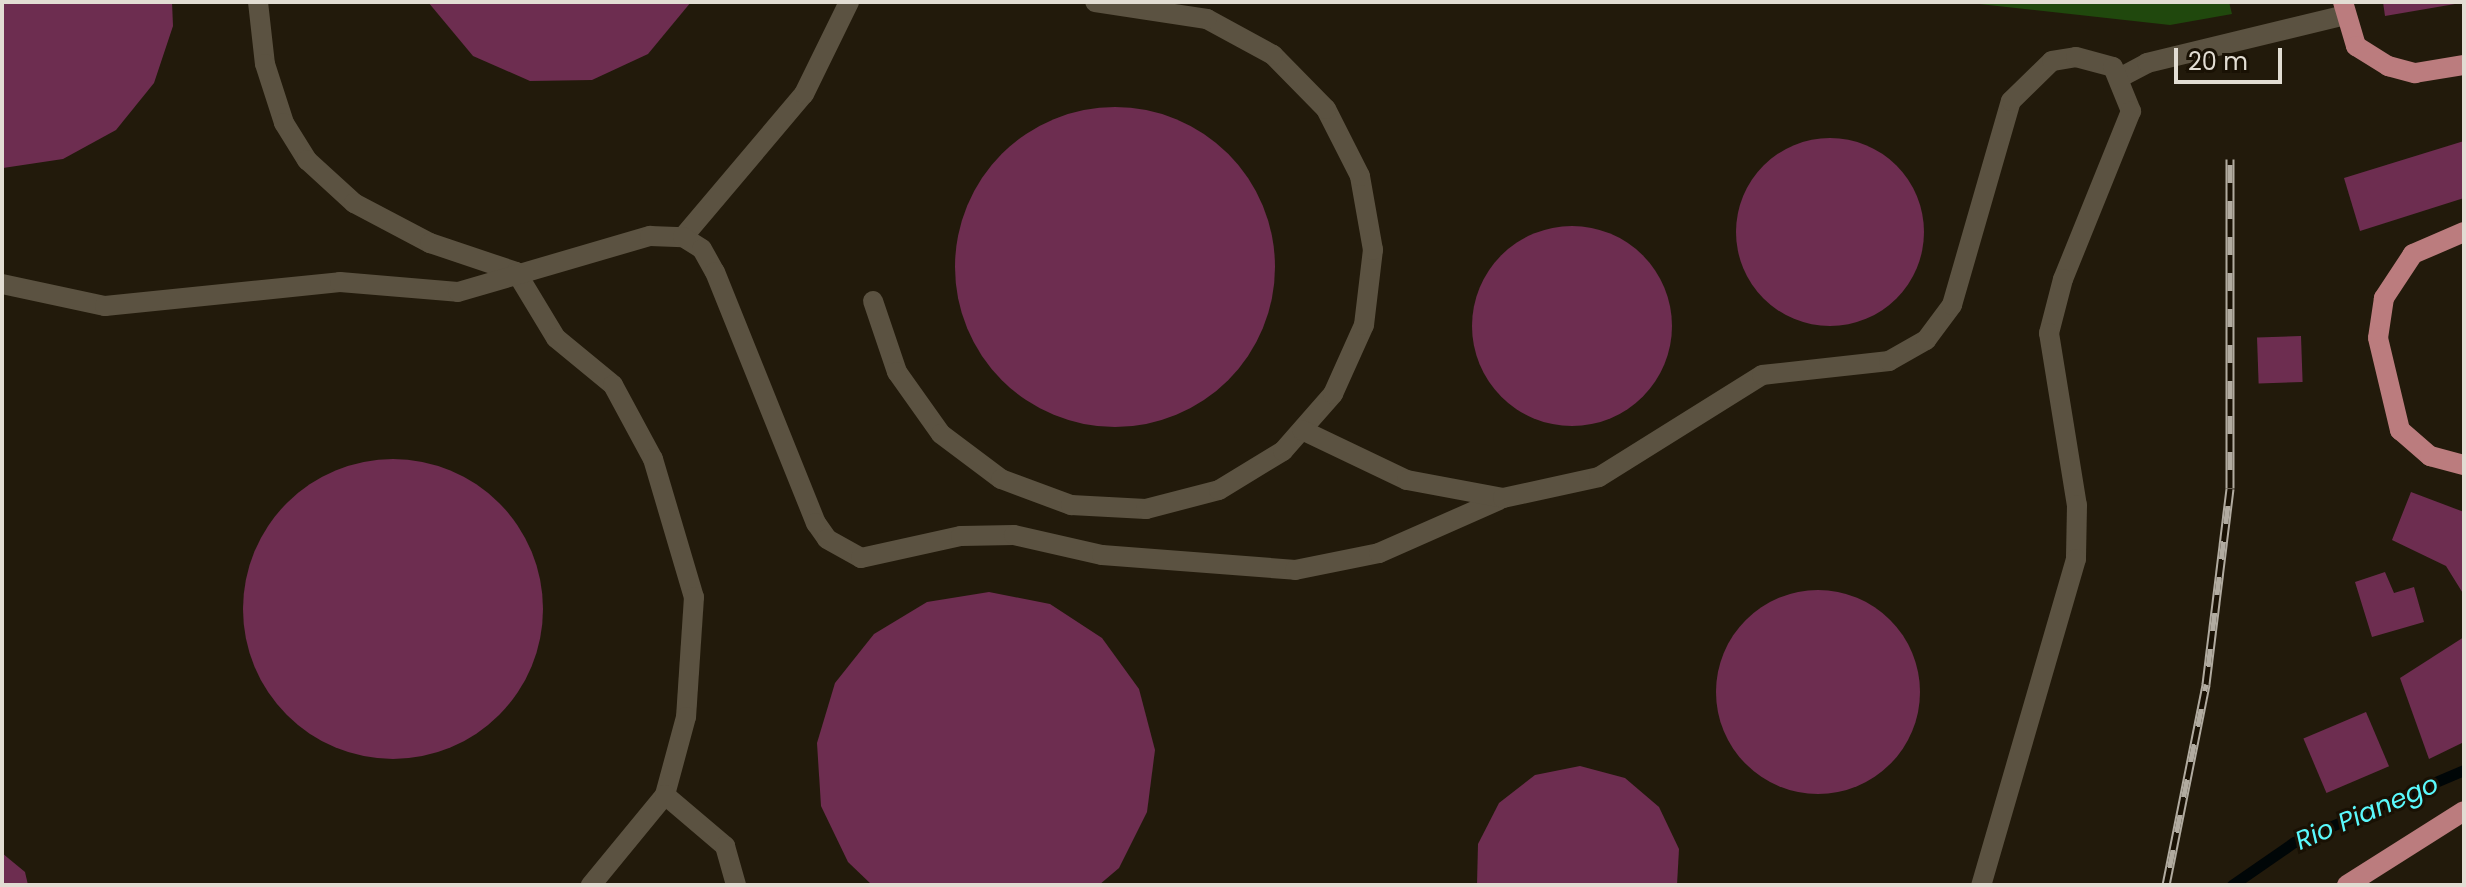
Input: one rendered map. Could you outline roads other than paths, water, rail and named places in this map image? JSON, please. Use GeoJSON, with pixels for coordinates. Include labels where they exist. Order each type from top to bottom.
{"type":"FeatureCollection","features":[{"type":"Feature","properties":{"kind":"main road"},"geometry":{"type":"LineString","coordinates":[[2342,9],[2356,46],[2388,66],[2415,73],[2464,65]]}},
{"type":"Feature","properties":{"kind":"main road"},"geometry":{"type":"LineString","coordinates":[[2464,232],[2413,254],[2384,298],[2378,338],[2400,430],[2430,456],[2464,465]]}},
{"type":"Feature","properties":{"kind":"main road"},"geometry":{"type":"LineString","coordinates":[[2347,885],[2464,811]]}},
{"type":"Feature","properties":{"kind":"street"},"geometry":{"type":"LineString","coordinates":[[258,2],[265,64],[284,123],[307,160],[354,203],[430,243],[516,272],[556,338],[613,385],[631,411],[674,516],[694,597],[695,646],[665,795],[591,885]]}},
{"type":"Feature","properties":{"kind":"street"},"geometry":{"type":"LineString","coordinates":[[683,237],[804,94],[849,2]]}},
{"type":"Feature","properties":{"kind":"street"},"geometry":{"type":"LineString","coordinates":[[873,301],[897,372],[941,434],[1001,479],[1071,505],[1146,509],[1219,490],[1283,451],[1333,394],[1364,325],[1373,250],[1360,176],[1326,109],[1273,55],[1207,19],[1095,2]]}},
{"type":"Feature","properties":{"kind":"street"},"geometry":{"type":"LineString","coordinates":[[2123,76],[2147,63],[2229,45],[2342,9]]}},
{"type":"Feature","properties":{"kind":"street"},"geometry":{"type":"LineString","coordinates":[[2,284],[105,306],[340,282],[458,292],[516,272],[650,236],[683,237],[702,249],[715,272],[816,523],[827,539],[861,558],[961,536],[1014,535],[1102,555],[1295,570],[1379,553],[1503,498],[1599,477],[1762,375],[1866,368],[1911,351],[1952,305],[1992,148],[2030,77],[2076,57],[2099,60],[2123,76],[2131,111],[2124,135],[2063,279],[2049,333],[2077,505],[2076,559],[1981,885]]}},
{"type":"Feature","properties":{"kind":"street"},"geometry":{"type":"LineString","coordinates":[[1302,430],[1407,480],[1503,498]]}},
{"type":"Feature","properties":{"kind":"street"},"geometry":{"type":"LineString","coordinates":[[665,795],[725,846],[736,885]]}},
{"type":"Feature","properties":{"kind":"waterway","name":"Rio Pianego"},"geometry":{"type":"LineString","coordinates":[[2232,885],[2294,842],[2464,770]]}},
{"type":"Feature","properties":{"kind":"railway"},"geometry":{"type":"LineString","coordinates":[[2166,885],[2206,684],[2230,488],[2230,159]]}}]}
